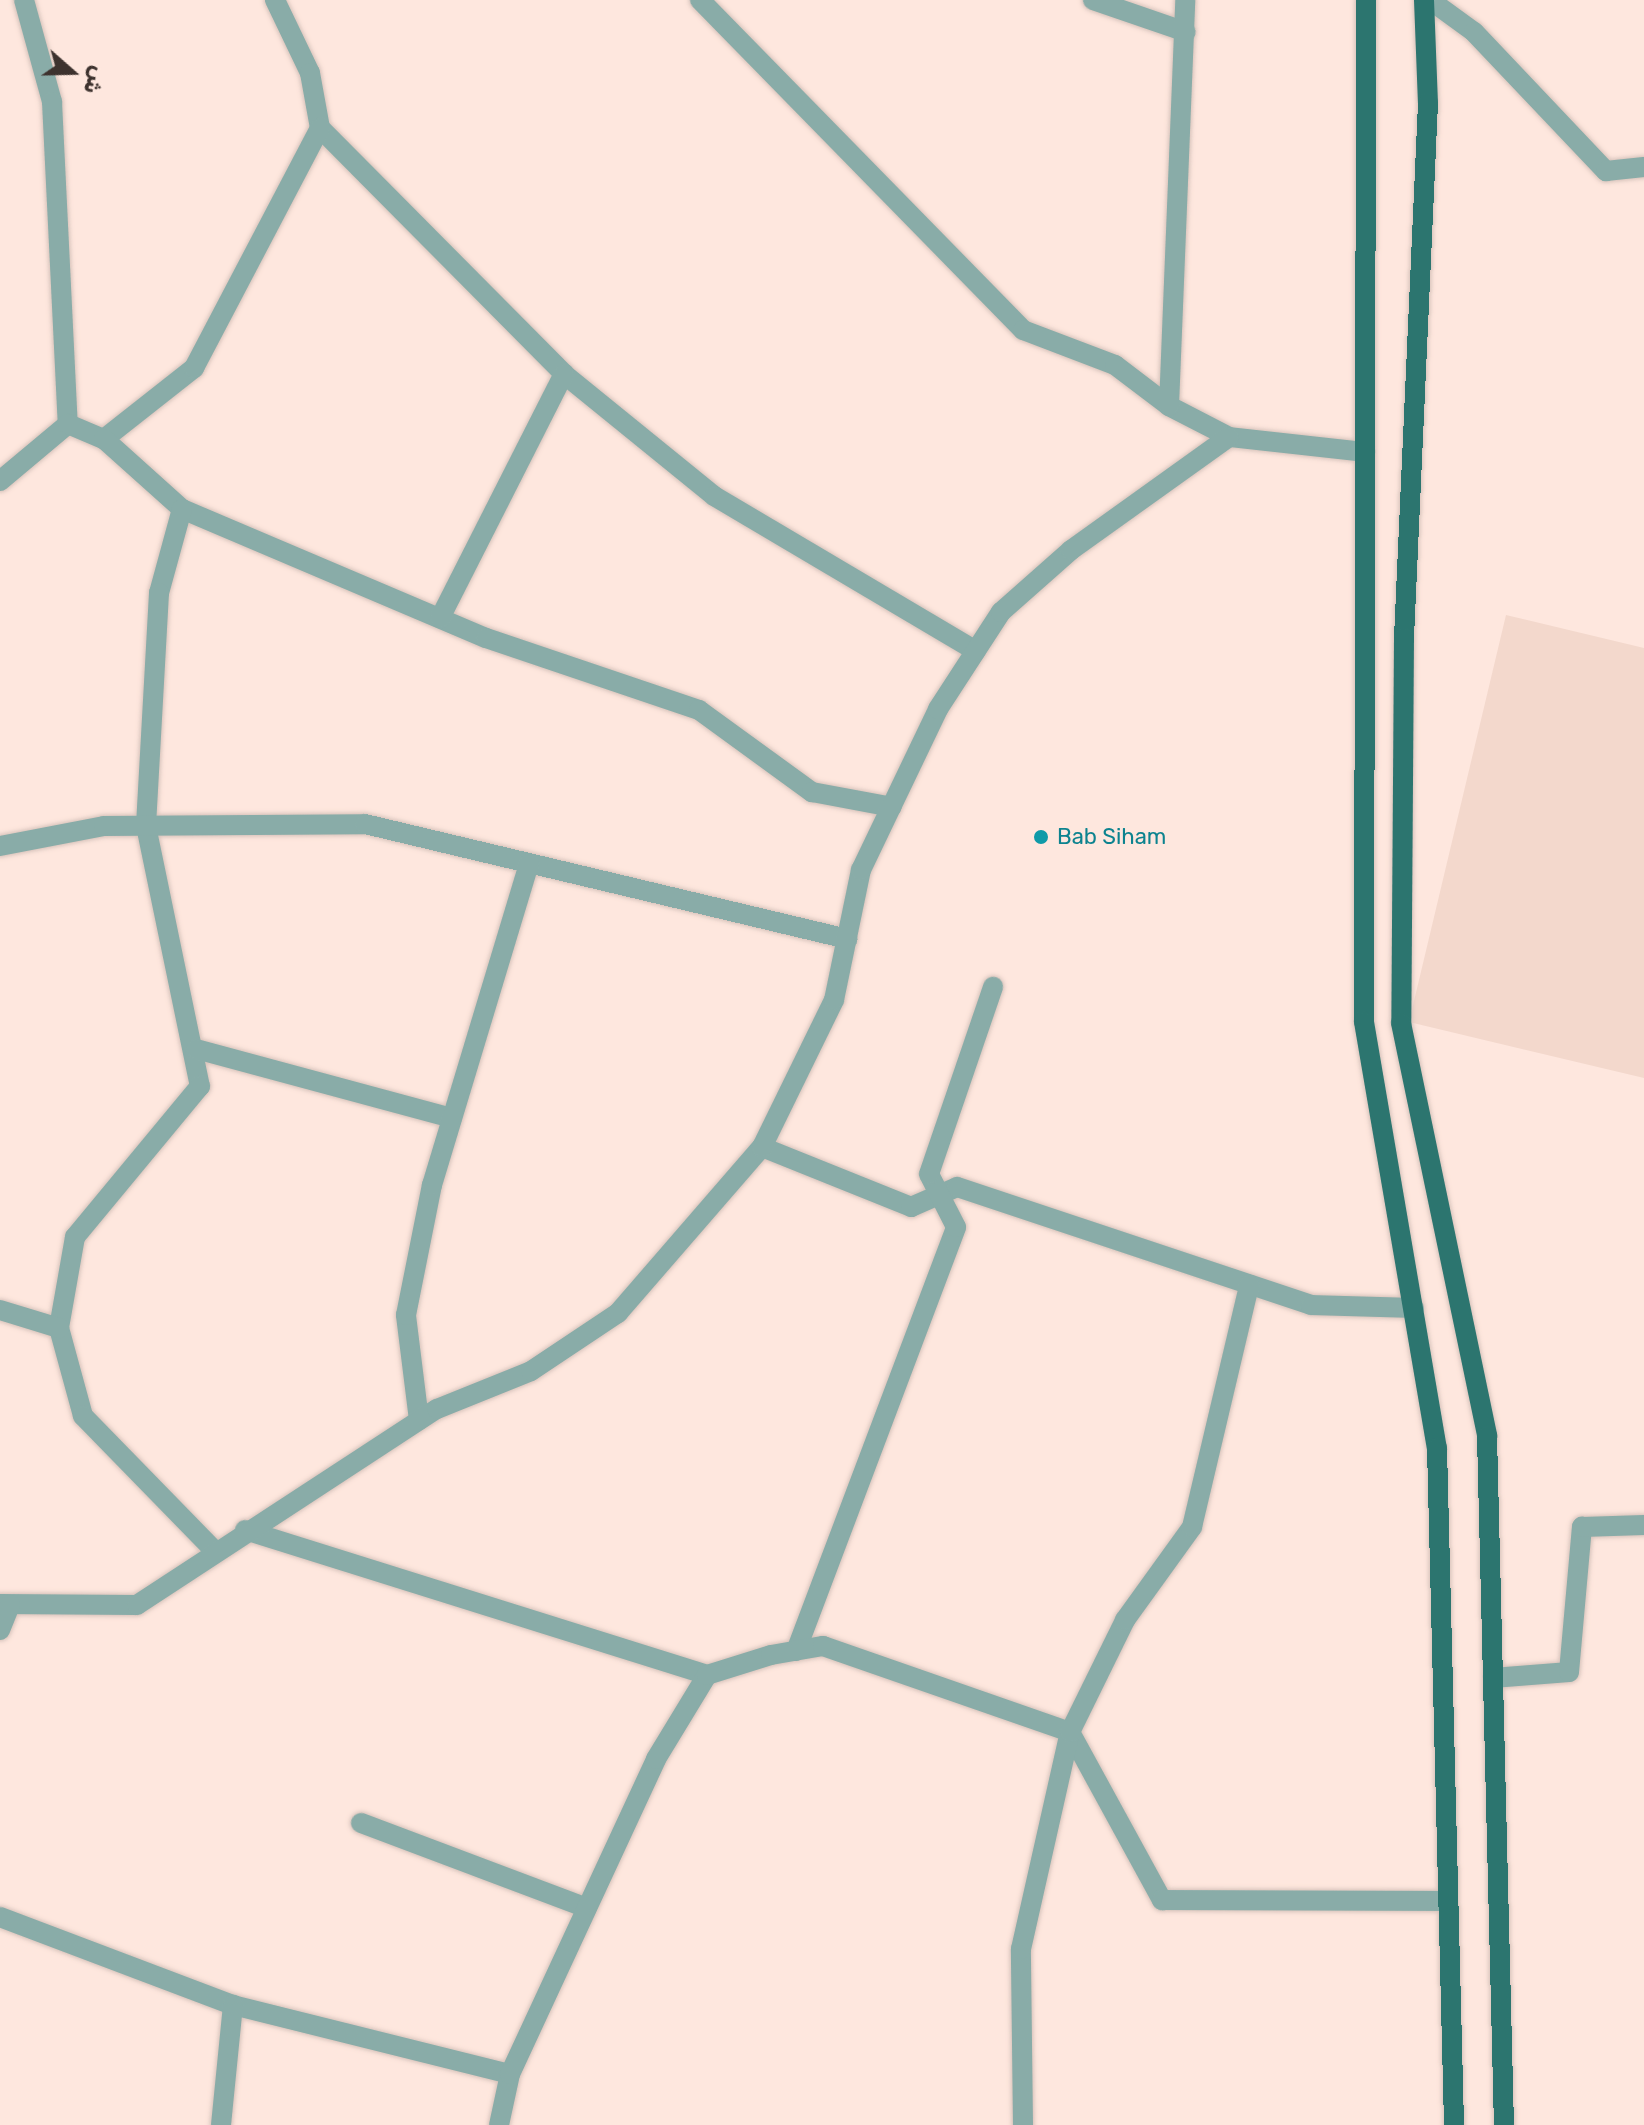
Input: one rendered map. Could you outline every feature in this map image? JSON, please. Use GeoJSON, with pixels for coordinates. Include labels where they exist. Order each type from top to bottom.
{"type":"FeatureCollection","features":[{"type":"Feature","properties":{"kind":"main road"},"geometry":{"type":"LineString","coordinates":[[1366,0],[1364,1022],[1437,1448],[1454,2125]]}},
{"type":"Feature","properties":{"kind":"main road"},"geometry":{"type":"LineString","coordinates":[[1427,0],[1428,103],[1404,638],[1401,1023],[1487,1436],[1504,2125]]}},
{"type":"Feature","properties":{"kind":"street"},"geometry":{"type":"LineString","coordinates":[[24,0],[52,102],[68,424]]}},
{"type":"Feature","properties":{"kind":"street"},"geometry":{"type":"LineString","coordinates":[[275,0],[310,73],[320,128],[564,374],[714,496],[976,651]]}},
{"type":"Feature","properties":{"kind":"street"},"geometry":{"type":"LineString","coordinates":[[700,0],[1023,330],[1115,365],[1169,406],[1229,437],[1365,452]]}},
{"type":"Feature","properties":{"kind":"street"},"geometry":{"type":"LineString","coordinates":[[1093,0],[1186,32]]}},
{"type":"Feature","properties":{"kind":"street"},"geometry":{"type":"LineString","coordinates":[[1169,406],[1185,0]]}},
{"type":"Feature","properties":{"kind":"street"},"geometry":{"type":"LineString","coordinates":[[1427,0],[1474,32],[1606,171],[1644,167]]}},
{"type":"Feature","properties":{"kind":"street"},"geometry":{"type":"LineString","coordinates":[[104,439],[194,368],[320,128]]}},
{"type":"Feature","properties":{"kind":"street"},"geometry":{"type":"LineString","coordinates":[[440,618],[564,374]]}},
{"type":"Feature","properties":{"kind":"street"},"geometry":{"type":"LineString","coordinates":[[68,424],[104,439],[182,509],[440,618],[699,710],[812,792],[892,807]]}},
{"type":"Feature","properties":{"kind":"street"},"geometry":{"type":"LineString","coordinates":[[0,481],[68,424]]}},
{"type":"Feature","properties":{"kind":"street"},"geometry":{"type":"LineString","coordinates":[[0,1630],[5,1604],[137,1605],[213,1549],[419,1420],[531,1371],[618,1313],[762,1147],[834,1000],[861,870],[938,709],[1001,612],[1071,550],[1229,437]]}},
{"type":"Feature","properties":{"kind":"street"},"geometry":{"type":"LineString","coordinates":[[182,509],[159,593],[146,826],[196,1049],[200,1086],[75,1237],[59,1328],[83,1416],[213,1549]]}},
{"type":"Feature","properties":{"kind":"street"},"geometry":{"type":"LineString","coordinates":[[0,846],[146,826],[365,824],[847,939]]}},
{"type":"Feature","properties":{"kind":"street"},"geometry":{"type":"LineString","coordinates":[[419,1420],[406,1315],[452,1118],[529,863]]}},
{"type":"Feature","properties":{"kind":"street"},"geometry":{"type":"LineString","coordinates":[[796,1651],[956,1227],[929,1174],[993,987]]}},
{"type":"Feature","properties":{"kind":"street"},"geometry":{"type":"LineString","coordinates":[[196,1049],[452,1118]]}},
{"type":"Feature","properties":{"kind":"street"},"geometry":{"type":"LineString","coordinates":[[762,1147],[911,1207],[957,1187],[1311,1305],[1414,1308]]}},
{"type":"Feature","properties":{"kind":"street"},"geometry":{"type":"LineString","coordinates":[[1023,2125],[1021,1949],[1070,1732],[1125,1620],[1192,1527],[1249,1285]]}},
{"type":"Feature","properties":{"kind":"street"},"geometry":{"type":"LineString","coordinates":[[0,1310],[59,1328]]}},
{"type":"Feature","properties":{"kind":"street"},"geometry":{"type":"LineString","coordinates":[[1493,1678],[1569,1672],[1582,1527],[1644,1525]]}},
{"type":"Feature","properties":{"kind":"street"},"geometry":{"type":"LineString","coordinates":[[245,1530],[707,1675],[823,1646],[1070,1732],[1162,1900],[1448,1901]]}},
{"type":"Feature","properties":{"kind":"street"},"geometry":{"type":"LineString","coordinates":[[499,2125],[510,2074],[656,1759],[707,1675]]}},
{"type":"Feature","properties":{"kind":"street"},"geometry":{"type":"LineString","coordinates":[[361,1823],[587,1908]]}},
{"type":"Feature","properties":{"kind":"street"},"geometry":{"type":"LineString","coordinates":[[0,1917],[233,2005],[510,2074]]}},
{"type":"Feature","properties":{"kind":"street"},"geometry":{"type":"LineString","coordinates":[[221,2125],[233,2005]]}},
{"type":"Feature","properties":{"kind":"shaded area"},"geometry":{"type":"Polygon","coordinates":[[[1506,615],[1644,648],[1644,1078],[1409,1022],[1506,615]]]}},
{"type":"Feature","properties":{"kind":"place","name":"Bab Siham"},"geometry":{"type":"Point","coordinates":[1041,837]}}]}
